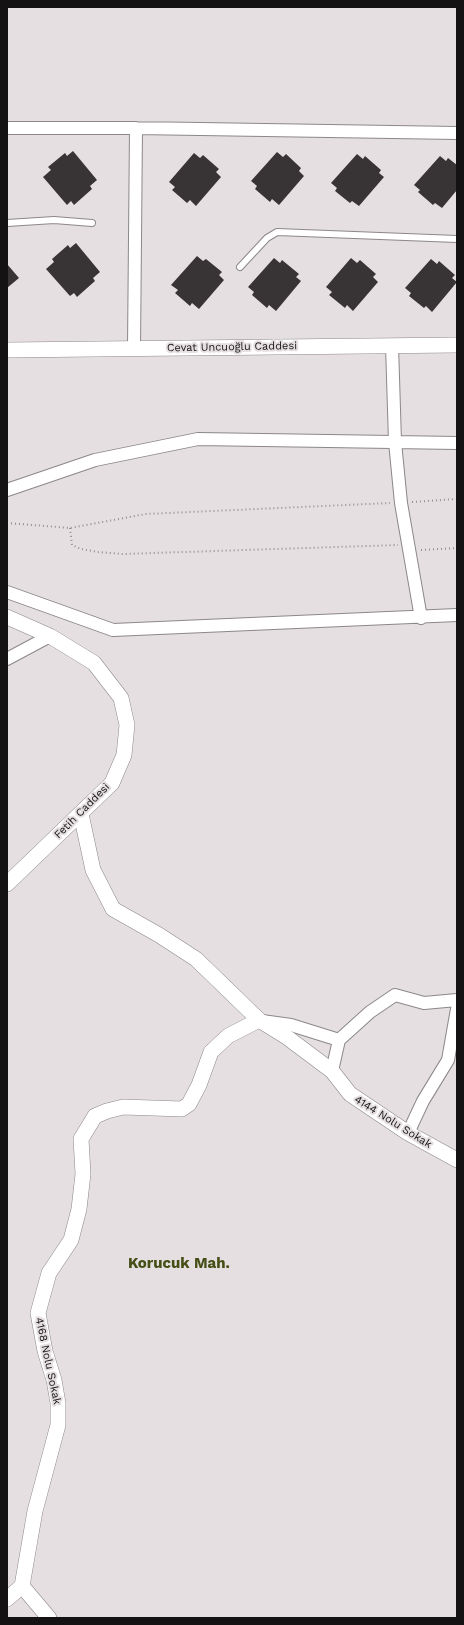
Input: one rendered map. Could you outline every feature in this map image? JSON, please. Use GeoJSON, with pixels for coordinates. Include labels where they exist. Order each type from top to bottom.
{"type":"FeatureCollection","features":[{"type":"Feature","properties":{"kind":"street"},"geometry":{"type":"LineString","coordinates":[[7,128],[136,128],[457,133]]}},
{"type":"Feature","properties":{"kind":"street"},"geometry":{"type":"LineString","coordinates":[[134,348],[136,128]]}},
{"type":"Feature","properties":{"kind":"street"},"geometry":{"type":"LineString","coordinates":[[392,345],[395,442],[401,503],[421,618]]}},
{"type":"Feature","properties":{"kind":"street","name":"Cevat Uncuoğlu Caddesi"},"geometry":{"type":"LineString","coordinates":[[7,350],[457,345]]}},
{"type":"Feature","properties":{"kind":"street"},"geometry":{"type":"LineString","coordinates":[[7,490],[95,460],[198,439],[457,443]]}},
{"type":"Feature","properties":{"kind":"street"},"geometry":{"type":"LineString","coordinates":[[7,592],[113,630],[421,618],[457,615]]}},
{"type":"Feature","properties":{"kind":"street","name":"Fetih Caddesi"},"geometry":{"type":"LineString","coordinates":[[7,617],[50,636],[94,663],[121,698],[127,725],[124,755],[112,783],[7,884]]}},
{"type":"Feature","properties":{"kind":"street"},"geometry":{"type":"LineString","coordinates":[[7,659],[50,636]]}},
{"type":"Feature","properties":{"kind":"street","name":"4144 Nolu Sokak"},"geometry":{"type":"LineString","coordinates":[[81,814],[94,870],[114,909],[159,935],[196,959],[258,1020],[288,1038],[332,1071],[350,1094],[408,1133],[457,1160]]}},
{"type":"Feature","properties":{"kind":"street"},"geometry":{"type":"LineString","coordinates":[[332,1071],[340,1040],[370,1012],[395,995],[424,1003],[457,1000]]}},
{"type":"Feature","properties":{"kind":"street"},"geometry":{"type":"LineString","coordinates":[[408,1133],[423,1101],[448,1060],[457,1009]]}},
{"type":"Feature","properties":{"kind":"street"},"geometry":{"type":"LineString","coordinates":[[258,1020],[291,1025],[340,1040]]}},
{"type":"Feature","properties":{"kind":"street","name":"4168 Nolu Sokak"},"geometry":{"type":"LineString","coordinates":[[22,1586],[35,1511],[58,1425],[58,1403],[54,1380],[45,1351],[38,1314],[49,1272],[71,1240],[79,1209],[83,1174],[81,1139],[95,1116],[107,1111],[123,1107],[182,1109],[189,1104],[199,1085],[212,1052],[228,1036],[258,1020]]}},
{"type":"Feature","properties":{"kind":"street"},"geometry":{"type":"LineString","coordinates":[[7,1599],[22,1586],[50,1618]]}},
{"type":"Feature","properties":{"kind":"lane"},"geometry":{"type":"LineString","coordinates":[[7,223],[54,220],[92,223]]}},
{"type":"Feature","properties":{"kind":"lane"},"geometry":{"type":"LineString","coordinates":[[240,267],[267,238],[277,232],[457,239]]}},
{"type":"Feature","properties":{"kind":"path"},"geometry":{"type":"LineString","coordinates":[[7,523],[70,528],[146,514],[457,500]]}},
{"type":"Feature","properties":{"kind":"path"},"geometry":{"type":"LineString","coordinates":[[70,528],[72,544],[81,549],[117,553],[457,548]]}},
{"type":"Feature","properties":{"kind":"building"},"geometry":{"type":"Polygon","coordinates":[[[73,151],[97,180],[90,186],[92,189],[74,205],[71,201],[67,205],[43,177],[51,170],[48,167],[65,153],[67,156],[73,151]]]}},
{"type":"Feature","properties":{"kind":"building"},"geometry":{"type":"Polygon","coordinates":[[[277,152],[283,157],[286,154],[301,168],[299,171],[304,176],[279,205],[272,199],[270,202],[255,189],[257,186],[251,181],[277,152]]]}},
{"type":"Feature","properties":{"kind":"building"},"geometry":{"type":"Polygon","coordinates":[[[194,153],[200,158],[203,155],[219,169],[216,172],[221,177],[196,206],[190,200],[187,203],[172,190],[175,187],[169,182],[194,153]]]}},
{"type":"Feature","properties":{"kind":"building"},"geometry":{"type":"Polygon","coordinates":[[[357,154],[363,159],[365,156],[381,170],[379,173],[384,177],[359,206],[352,201],[350,203],[335,191],[337,188],[331,183],[357,154]]]}},
{"type":"Feature","properties":{"kind":"building"},"geometry":{"type":"Polygon","coordinates":[[[440,156],[446,161],[448,158],[457,165],[457,190],[442,208],[435,203],[433,205],[418,192],[420,190],[414,185],[440,156]]]}},
{"type":"Feature","properties":{"kind":"building"},"geometry":{"type":"Polygon","coordinates":[[[76,243],[100,272],[93,278],[95,281],[77,297],[74,293],[70,296],[46,269],[54,262],[52,259],[68,245],[70,248],[76,243]]]}},
{"type":"Feature","properties":{"kind":"building"},"geometry":{"type":"Polygon","coordinates":[[[197,256],[203,261],[206,259],[222,272],[219,275],[224,280],[199,309],[192,303],[190,306],[175,293],[178,290],[171,285],[197,256]]]}},
{"type":"Feature","properties":{"kind":"building"},"geometry":{"type":"Polygon","coordinates":[[[274,258],[280,263],[282,260],[299,274],[296,277],[301,281],[276,311],[269,305],[267,308],[252,295],[254,292],[248,287],[274,258]]]}},
{"type":"Feature","properties":{"kind":"building"},"geometry":{"type":"Polygon","coordinates":[[[351,258],[357,263],[360,260],[376,274],[373,277],[378,282],[353,311],[347,305],[345,308],[329,295],[332,292],[326,287],[351,258]]]}},
{"type":"Feature","properties":{"kind":"building"},"geometry":{"type":"Polygon","coordinates":[[[431,259],[437,264],[439,261],[455,275],[452,278],[457,282],[432,312],[426,306],[424,308],[409,296],[411,293],[405,288],[431,259]]]}},
{"type":"Feature","properties":{"kind":"building"},"geometry":{"type":"Polygon","coordinates":[[[7,264],[19,278],[7,288],[7,264]]]}},
{"type":"Feature","properties":{"kind":"district","name":"Korucuk Mah."},"geometry":{"type":"Point","coordinates":[179,1264]}}]}
